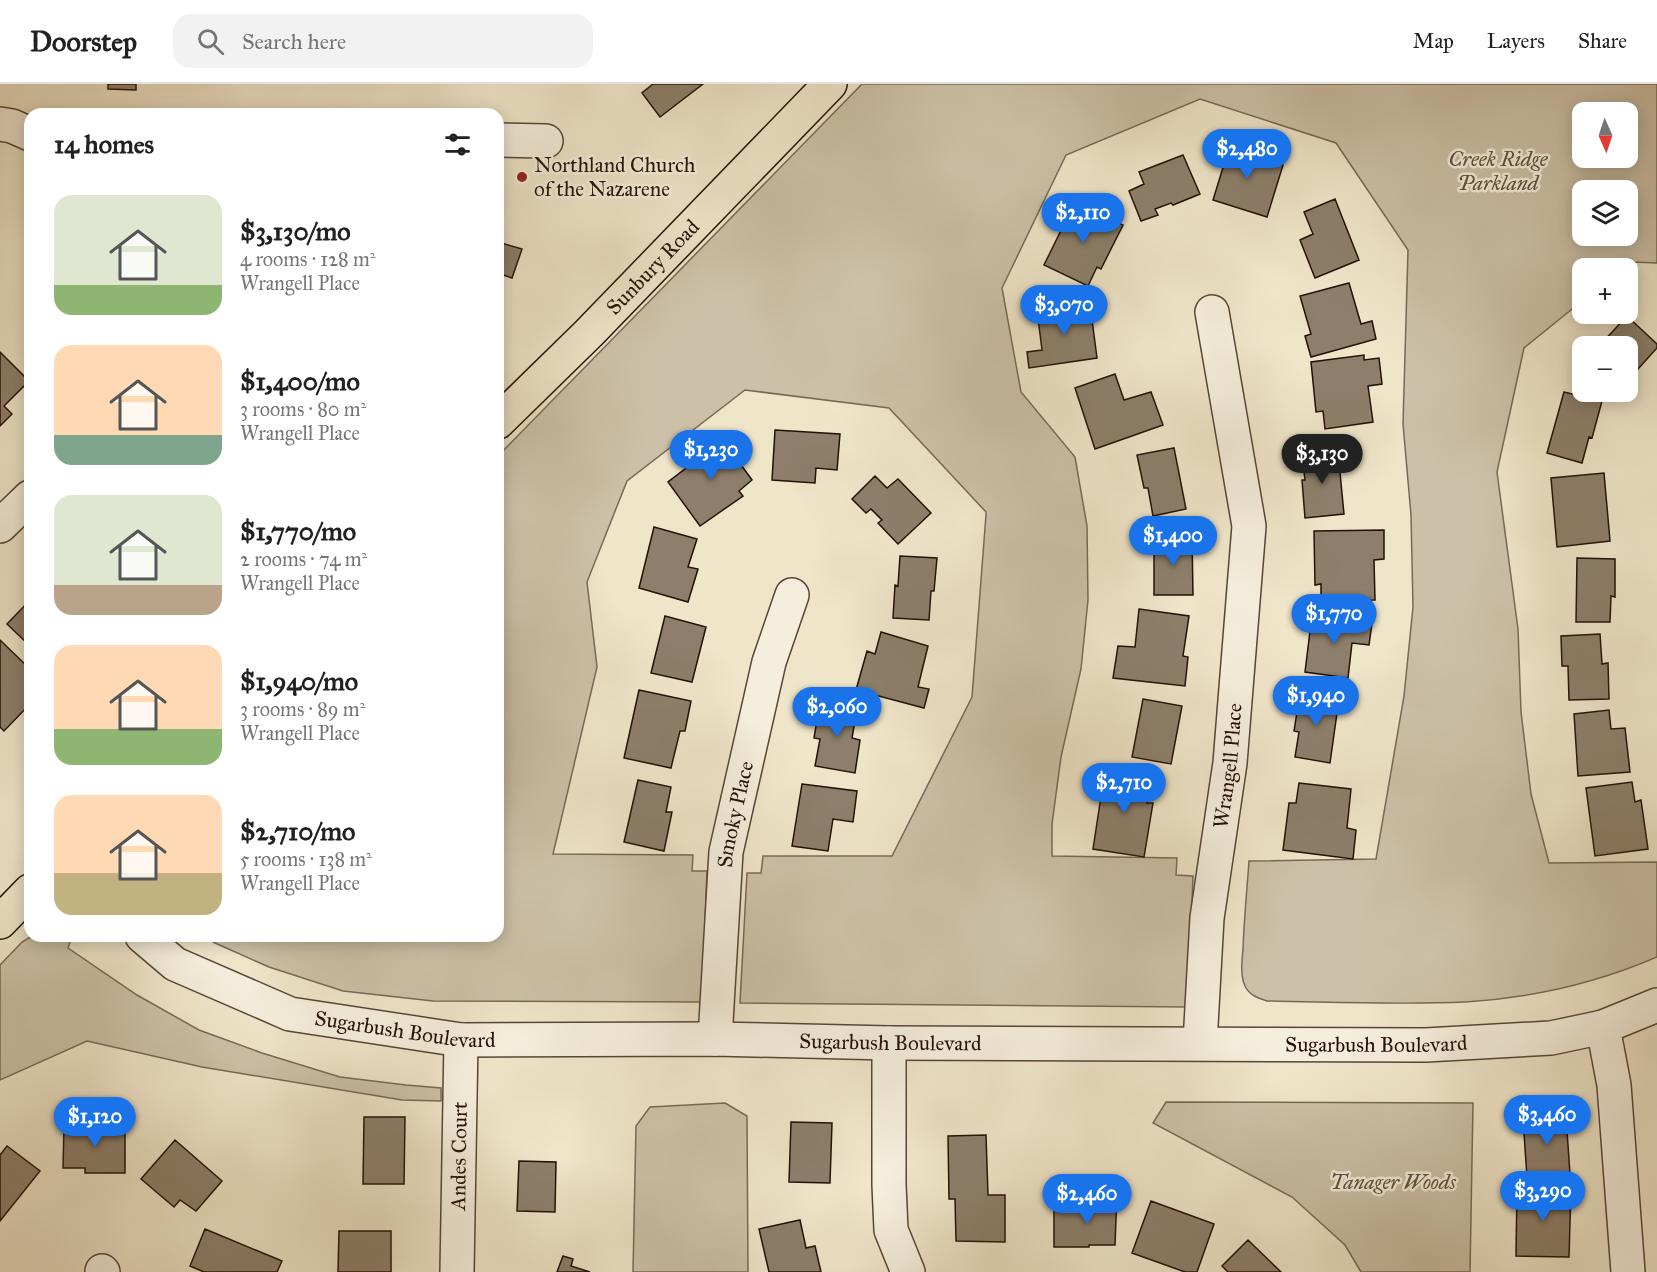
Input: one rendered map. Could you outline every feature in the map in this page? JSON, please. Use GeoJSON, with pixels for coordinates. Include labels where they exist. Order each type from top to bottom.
{"type":"FeatureCollection","features":[{"type":"Feature","properties":{"kind":"main road","name":"Sunbury Road"},"geometry":{"type":"LineString","coordinates":[[504,416],[589,333],[830,84]]}},
{"type":"Feature","properties":{"kind":"main road"},"geometry":{"type":"LineString","coordinates":[[0,922],[24,897]]}},
{"type":"Feature","properties":{"kind":"street"},"geometry":{"type":"LineString","coordinates":[[0,124],[24,131]]}},
{"type":"Feature","properties":{"kind":"street"},"geometry":{"type":"LineString","coordinates":[[504,140],[546,141]]}},
{"type":"Feature","properties":{"kind":"street","name":"Wrangell Place"},"geometry":{"type":"LineString","coordinates":[[1200,1043],[1207,918],[1230,763],[1249,526],[1212,312]]}},
{"type":"Feature","properties":{"kind":"street"},"geometry":{"type":"LineString","coordinates":[[0,526],[24,503]]}},
{"type":"Feature","properties":{"kind":"street","name":"Smoky Place"},"geometry":{"type":"LineString","coordinates":[[715,1039],[726,852],[769,662],[792,595]]}},
{"type":"Feature","properties":{"kind":"street","name":"Sugarbush Boulevard"},"geometry":{"type":"LineString","coordinates":[[149,942],[175,964],[290,1014],[461,1040],[715,1039],[889,1043],[1426,1045],[1551,1038],[1603,1027],[1657,1005]]}},
{"type":"Feature","properties":{"kind":"street"},"geometry":{"type":"LineString","coordinates":[[1603,1027],[1614,1085],[1628,1272]]}},
{"type":"Feature","properties":{"kind":"street","name":"Andes Court"},"geometry":{"type":"LineString","coordinates":[[458,1272],[461,1040]]}},
{"type":"Feature","properties":{"kind":"street"},"geometry":{"type":"LineString","coordinates":[[889,1043],[891,1230],[908,1272]]}},
{"type":"Feature","properties":{"kind":"green space","name":"Creek Ridge Parkland"},"geometry":{"type":"Polygon","coordinates":[[[862,84],[1657,84],[1657,263],[1638,262],[1638,258],[1572,258],[1572,309],[1524,348],[1497,472],[1518,629],[1521,712],[1531,794],[1549,863],[1657,862],[1657,957],[1587,982],[1563,988],[1514,997],[1465,1002],[1267,1001],[1251,994],[1245,986],[1242,977],[1242,963],[1249,861],[1376,859],[1404,696],[1413,607],[1411,515],[1403,424],[1408,250],[1336,143],[1200,99],[1066,155],[1002,288],[1021,392],[1075,457],[1087,526],[1088,600],[1081,669],[1061,757],[1052,824],[1052,856],[1177,858],[1176,875],[1193,876],[1188,1007],[740,1003],[747,873],[761,873],[763,856],[892,856],[972,697],[986,515],[986,512],[889,408],[745,390],[627,481],[587,582],[597,667],[553,854],[693,855],[692,871],[707,871],[702,1002],[433,1001],[343,991],[269,967],[213,942],[504,942],[504,450],[862,84]]]}},
{"type":"Feature","properties":{"kind":"green space"},"geometry":{"type":"Polygon","coordinates":[[[22,942],[70,942],[68,948],[137,995],[199,1030],[262,1053],[340,1077],[441,1088],[441,1101],[402,1100],[202,1067],[87,1041],[0,1080],[0,965],[22,942]]]}},
{"type":"Feature","properties":{"kind":"green space","name":"Tanager Woods"},"geometry":{"type":"Polygon","coordinates":[[[1166,1102],[1473,1103],[1470,1272],[1361,1272],[1345,1245],[1292,1197],[1153,1123],[1166,1102]]]}},
{"type":"Feature","properties":{"kind":"green space"},"geometry":{"type":"Polygon","coordinates":[[[725,1103],[747,1116],[748,1272],[633,1272],[636,1126],[650,1107],[725,1103]]]}},
{"type":"Feature","properties":{"kind":"building"},"geometry":{"type":"Polygon","coordinates":[[[108,84],[136,84],[136,90],[108,89],[108,84]]]}},
{"type":"Feature","properties":{"kind":"building"},"geometry":{"type":"Polygon","coordinates":[[[653,84],[703,84],[660,117],[642,93],[653,84]]]}},
{"type":"Feature","properties":{"kind":"building"},"geometry":{"type":"Polygon","coordinates":[[[1233,135],[1250,140],[1246,153],[1283,165],[1267,217],[1213,200],[1233,135]]]}},
{"type":"Feature","properties":{"kind":"building"},"geometry":{"type":"Polygon","coordinates":[[[1183,155],[1200,194],[1173,205],[1171,203],[1155,209],[1158,215],[1141,221],[1129,191],[1144,184],[1139,172],[1183,155]]]}},
{"type":"Feature","properties":{"kind":"building"},"geometry":{"type":"Polygon","coordinates":[[[1335,199],[1359,260],[1315,278],[1300,240],[1313,234],[1304,212],[1335,199]]]}},
{"type":"Feature","properties":{"kind":"building"},"geometry":{"type":"Polygon","coordinates":[[[1075,202],[1123,225],[1101,269],[1097,267],[1088,286],[1044,265],[1075,202]]]}},
{"type":"Feature","properties":{"kind":"building"},"geometry":{"type":"Polygon","coordinates":[[[504,244],[522,249],[512,278],[504,275],[504,244]]]}},
{"type":"Feature","properties":{"kind":"building"},"geometry":{"type":"Polygon","coordinates":[[[1349,283],[1361,324],[1372,321],[1376,339],[1311,357],[1305,336],[1311,334],[1300,296],[1349,283]]]}},
{"type":"Feature","properties":{"kind":"building"},"geometry":{"type":"Polygon","coordinates":[[[1090,304],[1097,358],[1029,368],[1027,352],[1042,350],[1037,310],[1090,304]]]}},
{"type":"Feature","properties":{"kind":"building"},"geometry":{"type":"Polygon","coordinates":[[[1620,324],[1636,324],[1657,344],[1657,348],[1638,369],[1638,336],[1608,336],[1620,324]]]}},
{"type":"Feature","properties":{"kind":"building"},"geometry":{"type":"Polygon","coordinates":[[[0,352],[24,376],[24,386],[4,406],[12,414],[0,426],[0,352]]]}},
{"type":"Feature","properties":{"kind":"building"},"geometry":{"type":"Polygon","coordinates":[[[1364,355],[1364,360],[1379,358],[1382,384],[1368,386],[1373,422],[1325,429],[1323,411],[1316,412],[1311,362],[1364,355]]]}},
{"type":"Feature","properties":{"kind":"building"},"geometry":{"type":"Polygon","coordinates":[[[1115,374],[1124,400],[1151,392],[1163,425],[1095,449],[1075,388],[1115,374]]]}},
{"type":"Feature","properties":{"kind":"building"},"geometry":{"type":"Polygon","coordinates":[[[1564,392],[1572,394],[1572,402],[1602,402],[1592,438],[1589,437],[1582,463],[1547,453],[1564,392]]]}},
{"type":"Feature","properties":{"kind":"building"},"geometry":{"type":"Polygon","coordinates":[[[775,430],[840,434],[837,470],[816,468],[815,483],[772,480],[775,430]]]}},
{"type":"Feature","properties":{"kind":"building"},"geometry":{"type":"Polygon","coordinates":[[[720,436],[752,480],[739,491],[743,496],[700,526],[668,482],[690,465],[686,460],[720,436]]]}},
{"type":"Feature","properties":{"kind":"building"},"geometry":{"type":"Polygon","coordinates":[[[1174,448],[1186,509],[1153,516],[1148,488],[1144,488],[1137,455],[1174,448]]]}},
{"type":"Feature","properties":{"kind":"building"},"geometry":{"type":"Polygon","coordinates":[[[1338,452],[1344,514],[1305,518],[1302,480],[1305,480],[1302,455],[1338,452]]]}},
{"type":"Feature","properties":{"kind":"building"},"geometry":{"type":"Polygon","coordinates":[[[1604,473],[1610,541],[1557,547],[1551,478],[1604,473]]]}},
{"type":"Feature","properties":{"kind":"building"},"geometry":{"type":"Polygon","coordinates":[[[875,476],[887,488],[898,479],[931,513],[898,544],[878,523],[882,520],[871,509],[866,513],[852,499],[875,476]]]}},
{"type":"Feature","properties":{"kind":"building"},"geometry":{"type":"Polygon","coordinates":[[[654,527],[697,539],[688,567],[698,569],[688,602],[639,588],[654,527]]]}},
{"type":"Feature","properties":{"kind":"building"},"geometry":{"type":"Polygon","coordinates":[[[1384,530],[1384,559],[1374,560],[1375,600],[1321,601],[1321,584],[1315,585],[1314,531],[1384,530]]]}},
{"type":"Feature","properties":{"kind":"building"},"geometry":{"type":"Polygon","coordinates":[[[1154,538],[1192,538],[1193,595],[1154,595],[1154,538]]]}},
{"type":"Feature","properties":{"kind":"building"},"geometry":{"type":"Polygon","coordinates":[[[900,556],[937,558],[929,620],[893,618],[900,556]]]}},
{"type":"Feature","properties":{"kind":"building"},"geometry":{"type":"Polygon","coordinates":[[[1577,558],[1615,559],[1615,597],[1611,596],[1610,622],[1576,622],[1577,558]]]}},
{"type":"Feature","properties":{"kind":"building"},"geometry":{"type":"Polygon","coordinates":[[[24,606],[24,640],[7,624],[24,606]]]}},
{"type":"Feature","properties":{"kind":"building"},"geometry":{"type":"Polygon","coordinates":[[[1139,609],[1189,616],[1183,656],[1188,657],[1185,686],[1113,678],[1118,646],[1135,647],[1139,609]]]}},
{"type":"Feature","properties":{"kind":"building"},"geometry":{"type":"Polygon","coordinates":[[[1312,615],[1372,623],[1369,645],[1352,643],[1348,678],[1305,672],[1312,615]]]}},
{"type":"Feature","properties":{"kind":"building"},"geometry":{"type":"Polygon","coordinates":[[[665,616],[706,627],[692,682],[651,673],[665,616]]]}},
{"type":"Feature","properties":{"kind":"building"},"geometry":{"type":"Polygon","coordinates":[[[881,632],[928,646],[918,687],[929,689],[924,708],[856,690],[867,651],[875,654],[881,632]]]}},
{"type":"Feature","properties":{"kind":"building"},"geometry":{"type":"Polygon","coordinates":[[[1600,634],[1602,664],[1608,663],[1609,699],[1569,700],[1568,666],[1562,666],[1561,636],[1600,634]]]}},
{"type":"Feature","properties":{"kind":"building"},"geometry":{"type":"Polygon","coordinates":[[[0,640],[24,663],[24,710],[4,731],[0,727],[0,640]]]}},
{"type":"Feature","properties":{"kind":"building"},"geometry":{"type":"Polygon","coordinates":[[[639,690],[691,701],[685,731],[680,731],[671,768],[624,758],[639,690]]]}},
{"type":"Feature","properties":{"kind":"building"},"geometry":{"type":"Polygon","coordinates":[[[1300,693],[1339,699],[1330,763],[1295,757],[1299,732],[1294,731],[1300,693]]]}},
{"type":"Feature","properties":{"kind":"building"},"geometry":{"type":"Polygon","coordinates":[[[1143,699],[1182,706],[1171,764],[1132,757],[1143,699]]]}},
{"type":"Feature","properties":{"kind":"building"},"geometry":{"type":"Polygon","coordinates":[[[820,702],[857,709],[852,738],[860,740],[855,773],[815,766],[820,739],[814,738],[820,702]]]}},
{"type":"Feature","properties":{"kind":"building"},"geometry":{"type":"Polygon","coordinates":[[[1609,710],[1611,729],[1625,728],[1630,772],[1578,776],[1574,714],[1609,710]]]}},
{"type":"Feature","properties":{"kind":"building"},"geometry":{"type":"Polygon","coordinates":[[[1105,770],[1151,777],[1147,803],[1153,803],[1144,857],[1093,849],[1105,770]]]}},
{"type":"Feature","properties":{"kind":"building"},"geometry":{"type":"Polygon","coordinates":[[[638,780],[671,787],[666,812],[672,812],[664,851],[624,842],[638,780]]]}},
{"type":"Feature","properties":{"kind":"building"},"geometry":{"type":"Polygon","coordinates":[[[1632,782],[1635,802],[1641,800],[1648,849],[1595,856],[1586,788],[1632,782]]]}},
{"type":"Feature","properties":{"kind":"building"},"geometry":{"type":"Polygon","coordinates":[[[1299,783],[1351,789],[1347,828],[1356,830],[1353,859],[1283,850],[1289,803],[1296,803],[1299,783]]]}},
{"type":"Feature","properties":{"kind":"building"},"geometry":{"type":"Polygon","coordinates":[[[802,784],[857,791],[853,822],[833,819],[828,851],[792,846],[802,784]]]}},
{"type":"Feature","properties":{"kind":"building"},"geometry":{"type":"Polygon","coordinates":[[[1566,1116],[1570,1174],[1527,1177],[1523,1119],[1566,1116]]]}},
{"type":"Feature","properties":{"kind":"building"},"geometry":{"type":"Polygon","coordinates":[[[364,1117],[405,1117],[404,1184],[363,1184],[364,1117]]]}},
{"type":"Feature","properties":{"kind":"building"},"geometry":{"type":"Polygon","coordinates":[[[791,1122],[832,1123],[830,1183],[789,1182],[791,1122]]]}},
{"type":"Feature","properties":{"kind":"building"},"geometry":{"type":"Polygon","coordinates":[[[64,1125],[125,1126],[125,1173],[85,1173],[85,1168],[63,1168],[64,1125]]]}},
{"type":"Feature","properties":{"kind":"building"},"geometry":{"type":"Polygon","coordinates":[[[986,1135],[988,1195],[1005,1195],[1005,1242],[956,1241],[955,1199],[949,1199],[948,1136],[986,1135]]]}},
{"type":"Feature","properties":{"kind":"building"},"geometry":{"type":"Polygon","coordinates":[[[175,1140],[222,1181],[196,1211],[180,1200],[174,1207],[141,1179],[175,1140]]]}},
{"type":"Feature","properties":{"kind":"building"},"geometry":{"type":"Polygon","coordinates":[[[7,1146],[40,1171],[0,1221],[0,1155],[7,1146]]]}},
{"type":"Feature","properties":{"kind":"building"},"geometry":{"type":"Polygon","coordinates":[[[519,1161],[556,1162],[555,1212],[517,1211],[519,1161]]]}},
{"type":"Feature","properties":{"kind":"building"},"geometry":{"type":"Polygon","coordinates":[[[1517,1187],[1571,1188],[1569,1257],[1516,1256],[1517,1187]]]}},
{"type":"Feature","properties":{"kind":"building"},"geometry":{"type":"Polygon","coordinates":[[[1099,1193],[1117,1193],[1115,1245],[1054,1247],[1054,1210],[1099,1211],[1099,1193]]]}},
{"type":"Feature","properties":{"kind":"building"},"geometry":{"type":"Polygon","coordinates":[[[1151,1201],[1214,1224],[1197,1272],[1185,1272],[1132,1253],[1151,1201]]]}},
{"type":"Feature","properties":{"kind":"building"},"geometry":{"type":"Polygon","coordinates":[[[800,1220],[806,1248],[815,1246],[821,1272],[769,1272],[759,1229],[800,1220]]]}},
{"type":"Feature","properties":{"kind":"building"},"geometry":{"type":"Polygon","coordinates":[[[205,1229],[282,1261],[277,1272],[204,1272],[190,1266],[205,1229]]]}},
{"type":"Feature","properties":{"kind":"building"},"geometry":{"type":"Polygon","coordinates":[[[339,1231],[391,1231],[391,1272],[338,1272],[339,1231]]]}},
{"type":"Feature","properties":{"kind":"building"},"geometry":{"type":"Polygon","coordinates":[[[1248,1240],[1281,1272],[1228,1272],[1222,1266],[1248,1240]]]}},
{"type":"Feature","properties":{"kind":"building"},"geometry":{"type":"Polygon","coordinates":[[[563,1256],[573,1259],[571,1266],[590,1272],[557,1272],[563,1256]]]}},
{"type":"Feature","properties":{"kind":"place","name":"Northland Church of the Nazarene"},"geometry":{"type":"Point","coordinates":[522,177]}}]}
